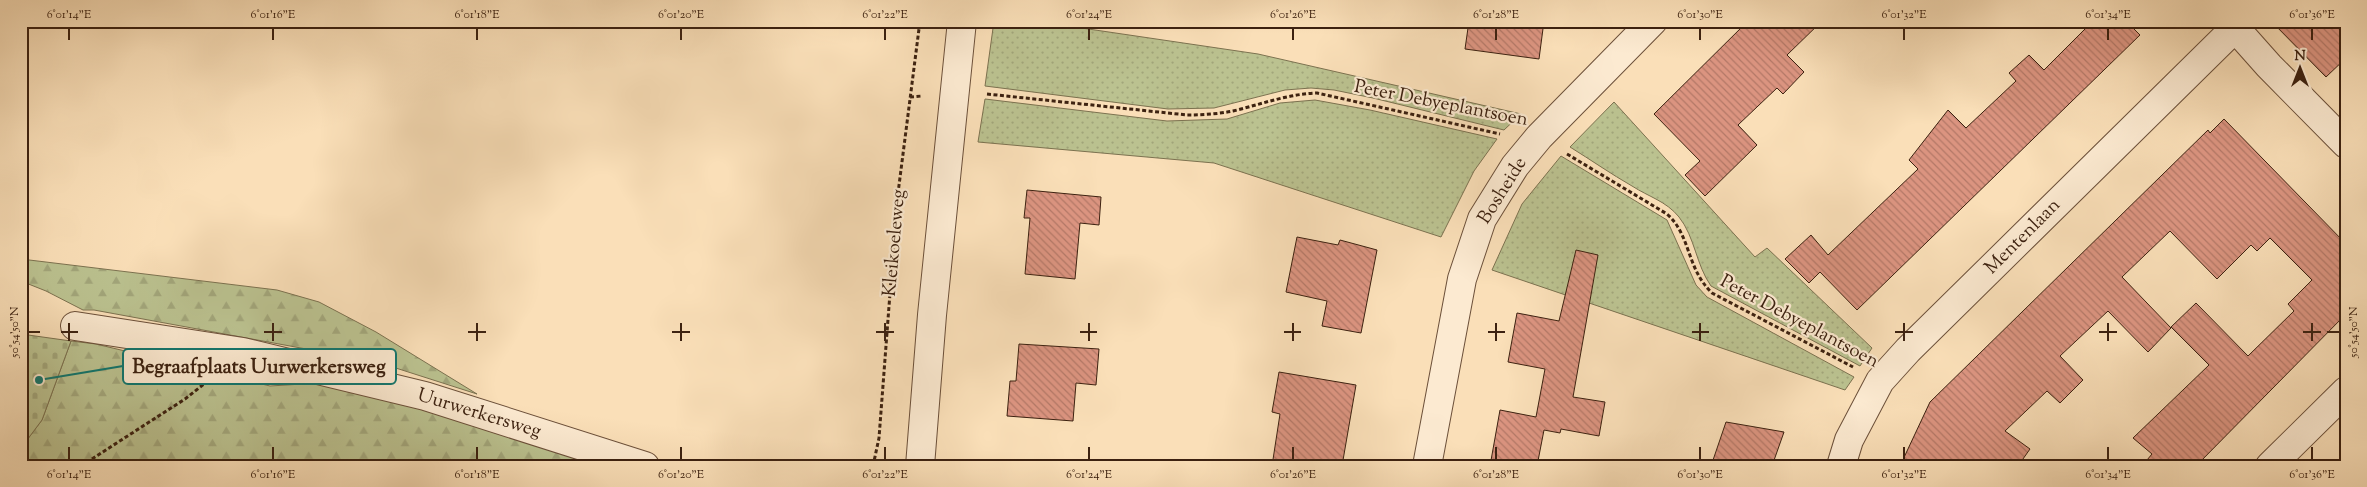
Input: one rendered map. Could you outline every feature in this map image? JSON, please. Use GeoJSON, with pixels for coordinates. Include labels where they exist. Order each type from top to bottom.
{"type":"FeatureCollection","features":[{"type":"Feature","properties":{"kind":"street"},"geometry":{"type":"LineString","coordinates":[[920,466],[932,315],[962,21]]}},
{"type":"Feature","properties":{"kind":"street","name":"Bosheide"},"geometry":{"type":"LineString","coordinates":[[1427,466],[1462,279],[1482,219],[1515,166],[1539,138],[1654,21]]}},
{"type":"Feature","properties":{"kind":"street"},"geometry":{"type":"LineString","coordinates":[[2232,25],[2346,144]]}},
{"type":"Feature","properties":{"kind":"street","name":"Mentenlaan"},"geometry":{"type":"LineString","coordinates":[[1841,466],[1856,425],[1880,381],[1908,350],[2232,25]]}},
{"type":"Feature","properties":{"kind":"street","name":"Uurwerkersweg"},"geometry":{"type":"LineString","coordinates":[[75,326],[243,352],[426,396],[645,466]]}},
{"type":"Feature","properties":{"kind":"street"},"geometry":{"type":"LineString","coordinates":[[2270,466],[2346,391]]}},
{"type":"Feature","properties":{"kind":"path","name":"Kleikoeleweg"},"geometry":{"type":"LineString","coordinates":[[873,466],[879,438],[897,201],[920,21]]}},
{"type":"Feature","properties":{"kind":"path","name":"Peter Debyeplantsoen"},"geometry":{"type":"LineString","coordinates":[[910,97],[955,90],[1187,115],[1232,111],[1289,95],[1317,93],[1502,134],[1539,138],[1667,214],[1677,222],[1698,277],[1712,293],[1880,381]]}},
{"type":"Feature","properties":{"kind":"path"},"geometry":{"type":"LineString","coordinates":[[21,350],[23,334]]}},
{"type":"Feature","properties":{"kind":"path"},"geometry":{"type":"LineString","coordinates":[[81,466],[185,399],[243,352]]}},
{"type":"Feature","properties":{"kind":"green space"},"geometry":{"type":"Polygon","coordinates":[[[994,21],[1034,21],[1258,54],[1521,114],[1504,130],[1373,98],[1334,90],[1311,88],[1285,90],[1214,108],[1168,109],[985,86],[994,21]]]}},
{"type":"Feature","properties":{"kind":"green space"},"geometry":{"type":"Polygon","coordinates":[[[985,99],[1167,121],[1227,119],[1280,103],[1315,100],[1370,110],[1497,139],[1474,171],[1441,237],[1214,163],[978,142],[985,99]]]}},
{"type":"Feature","properties":{"kind":"green space"},"geometry":{"type":"Polygon","coordinates":[[[1614,102],[1755,257],[1767,248],[1872,348],[1860,366],[1711,286],[1702,269],[1689,233],[1674,212],[1663,203],[1638,190],[1570,147],[1614,102]]]}},
{"type":"Feature","properties":{"kind":"green space"},"geometry":{"type":"Polygon","coordinates":[[[1561,156],[1667,220],[1696,285],[1707,297],[1854,377],[1845,390],[1492,270],[1522,204],[1561,156]]]}},
{"type":"Feature","properties":{"kind":"green space"},"geometry":{"type":"Polygon","coordinates":[[[21,259],[277,290],[319,302],[376,332],[477,394],[377,362],[94,310],[83,310],[46,291],[21,281],[21,259]]]}},
{"type":"Feature","properties":{"kind":"green space"},"geometry":{"type":"Polygon","coordinates":[[[21,334],[71,341],[42,420],[21,448],[21,334]]]}},
{"type":"Feature","properties":{"kind":"green space"},"geometry":{"type":"Polygon","coordinates":[[[71,341],[96,344],[270,386],[319,383],[381,394],[606,466],[21,466],[21,448],[42,420],[71,341]]]}},
{"type":"Feature","properties":{"kind":"building"},"geometry":{"type":"Polygon","coordinates":[[[1469,21],[1544,21],[1539,59],[1465,49],[1469,21]]]}},
{"type":"Feature","properties":{"kind":"building"},"geometry":{"type":"Polygon","coordinates":[[[1748,21],[1822,21],[1787,55],[1804,72],[1783,94],[1777,88],[1738,125],[1757,145],[1705,196],[1685,175],[1700,161],[1654,114],[1748,21]]]}},
{"type":"Feature","properties":{"kind":"building"},"geometry":{"type":"Polygon","coordinates":[[[2093,21],[2126,21],[2140,35],[1857,310],[1820,272],[1809,283],[1785,259],[1811,235],[1828,255],[1918,169],[1909,160],[1948,110],[1966,128],[2016,81],[2009,73],[2029,55],[2044,70],[2093,21]]]}},
{"type":"Feature","properties":{"kind":"building"},"geometry":{"type":"Polygon","coordinates":[[[2271,21],[2346,21],[2346,58],[2326,77],[2271,21]]]}},
{"type":"Feature","properties":{"kind":"building"},"geometry":{"type":"Polygon","coordinates":[[[2224,119],[2346,244],[2346,314],[2196,466],[2142,466],[2152,454],[2133,438],[2209,365],[2171,327],[2196,303],[2248,356],[2294,311],[2288,304],[2312,280],[2270,238],[2257,251],[2251,245],[2217,279],[2170,231],[2122,277],[2171,328],[2148,352],[2108,311],[2060,356],[2083,380],[2060,403],[2047,391],[2005,431],[2030,449],[2018,466],[1900,466],[1930,402],[2208,130],[2210,133],[2224,119]]]}},
{"type":"Feature","properties":{"kind":"building"},"geometry":{"type":"Polygon","coordinates":[[[1027,190],[1101,197],[1099,225],[1080,223],[1075,279],[1025,274],[1030,218],[1024,218],[1027,190]]]}},
{"type":"Feature","properties":{"kind":"building"},"geometry":{"type":"Polygon","coordinates":[[[1297,237],[1338,245],[1340,240],[1377,250],[1361,333],[1322,326],[1327,301],[1286,292],[1297,237]]]}},
{"type":"Feature","properties":{"kind":"building"},"geometry":{"type":"Polygon","coordinates":[[[1576,250],[1598,255],[1573,397],[1605,402],[1599,436],[1561,429],[1560,433],[1544,430],[1537,466],[1490,466],[1500,410],[1536,417],[1545,369],[1508,362],[1517,313],[1559,321],[1576,250]]]}},
{"type":"Feature","properties":{"kind":"building"},"geometry":{"type":"Polygon","coordinates":[[[1019,344],[1099,349],[1096,385],[1076,383],[1073,421],[1007,416],[1010,381],[1016,381],[1019,344]]]}},
{"type":"Feature","properties":{"kind":"building"},"geometry":{"type":"Polygon","coordinates":[[[1279,372],[1356,385],[1342,466],[1272,466],[1280,414],[1272,412],[1279,372]]]}},
{"type":"Feature","properties":{"kind":"building"},"geometry":{"type":"Polygon","coordinates":[[[1726,422],[1784,432],[1772,466],[1711,466],[1726,422]]]}},
{"type":"Feature","properties":{"kind":"place","name":"Begraafplaats Uurwerkersweg"},"geometry":{"type":"Point","coordinates":[39,380]}}]}
